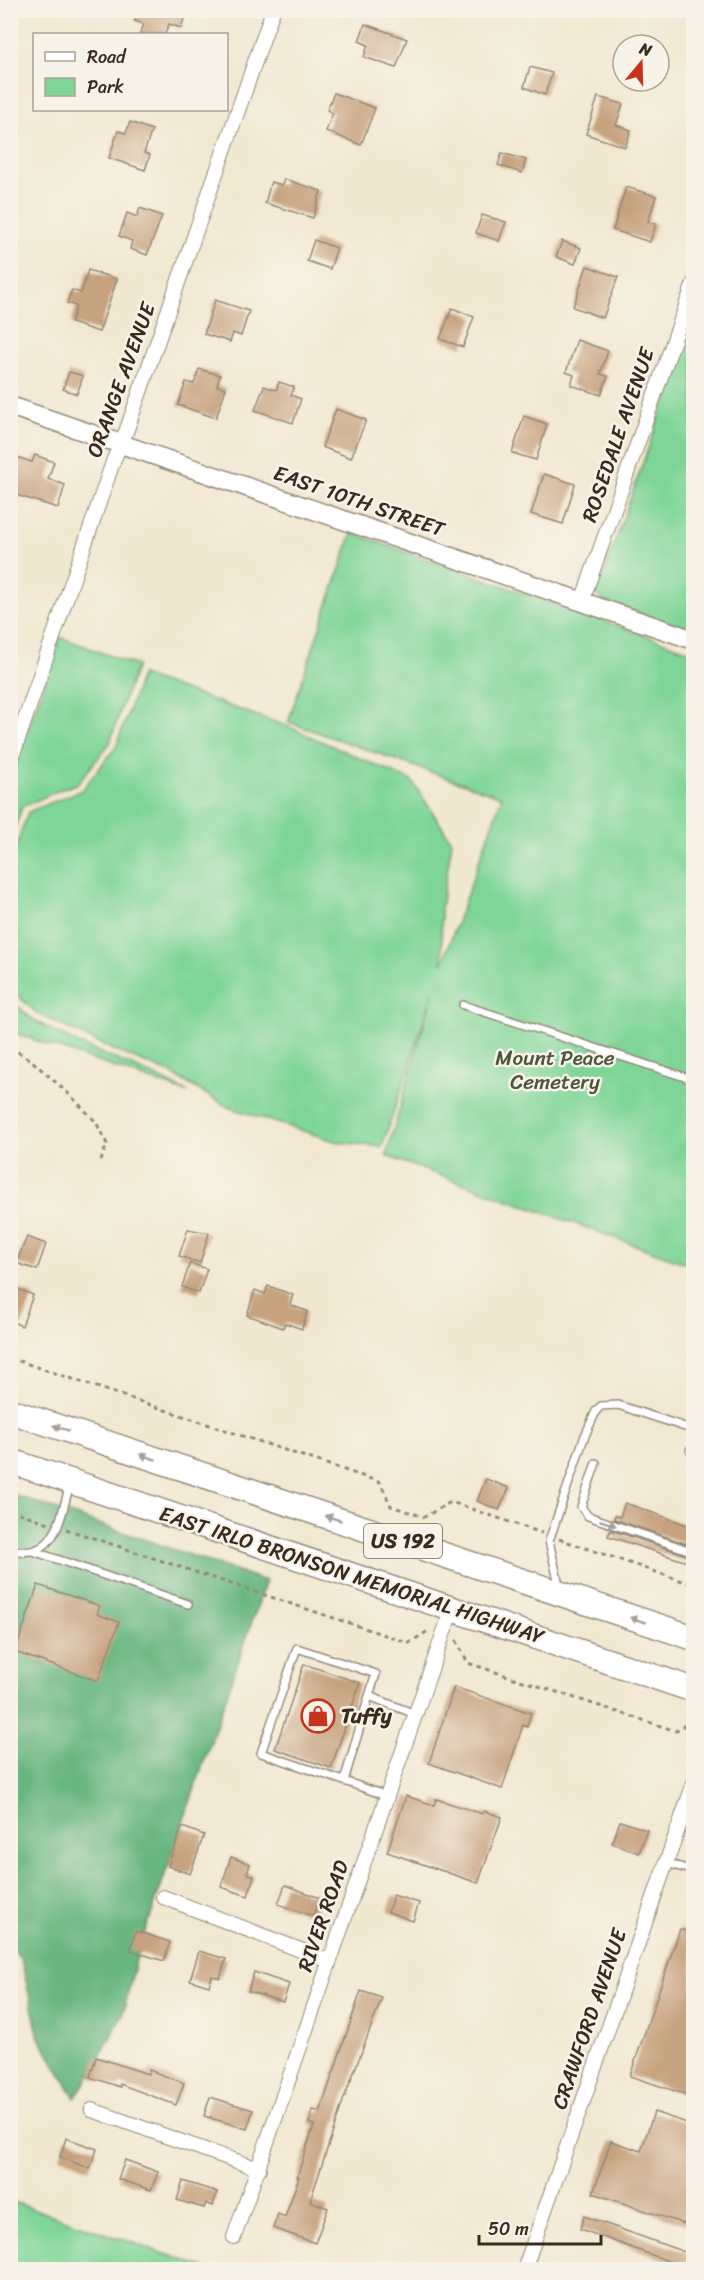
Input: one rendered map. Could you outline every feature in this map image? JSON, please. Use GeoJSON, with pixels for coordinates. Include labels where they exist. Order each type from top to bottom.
{"type":"FeatureCollection","features":[{"type":"Feature","properties":{"kind":"highway","name":"US 192"},"geometry":{"type":"LineString","coordinates":[[10,1411],[693,1638]]}},
{"type":"Feature","properties":{"kind":"highway","name":"EAST IRLO BRONSON MEMORIAL HIGHWAY"},"geometry":{"type":"LineString","coordinates":[[10,1461],[693,1690]]}},
{"type":"Feature","properties":{"kind":"street","name":"ORANGE AVENUE"},"geometry":{"type":"LineString","coordinates":[[10,763],[114,459],[122,444],[273,10]]}},
{"type":"Feature","properties":{"kind":"street","name":"ROSEDALE AVENUE"},"geometry":{"type":"LineString","coordinates":[[582,601],[693,283]]}},
{"type":"Feature","properties":{"kind":"street","name":"EAST 10TH STREET"},"geometry":{"type":"LineString","coordinates":[[10,406],[693,640]]}},
{"type":"Feature","properties":{"kind":"street","name":"RIVER ROAD"},"geometry":{"type":"LineString","coordinates":[[234,2237],[452,1609]]}},
{"type":"Feature","properties":{"kind":"street","name":"CRAWFORD AVENUE"},"geometry":{"type":"LineString","coordinates":[[524,2270],[693,1783]]}},
{"type":"Feature","properties":{"kind":"street"},"geometry":{"type":"LineString","coordinates":[[163,1897],[329,1961]]}},
{"type":"Feature","properties":{"kind":"street"},"geometry":{"type":"LineString","coordinates":[[92,2110],[259,2169]]}},
{"type":"Feature","properties":{"kind":"lane"},"geometry":{"type":"LineString","coordinates":[[463,1005],[693,1080]]}},
{"type":"Feature","properties":{"kind":"lane"},"geometry":{"type":"LineString","coordinates":[[562,1594],[551,1549],[551,1536],[592,1417],[601,1406],[618,1405],[693,1430]]}},
{"type":"Feature","properties":{"kind":"lane"},"geometry":{"type":"LineString","coordinates":[[596,1463],[581,1507],[588,1516],[693,1552]]}},
{"type":"Feature","properties":{"kind":"lane"},"geometry":{"type":"LineString","coordinates":[[33,1551],[49,1543],[57,1526],[70,1481]]}},
{"type":"Feature","properties":{"kind":"lane"},"geometry":{"type":"LineString","coordinates":[[10,1550],[33,1551],[188,1604]]}},
{"type":"Feature","properties":{"kind":"lane"},"geometry":{"type":"LineString","coordinates":[[344,1781],[376,1674],[297,1648],[261,1753],[387,1796]]}},
{"type":"Feature","properties":{"kind":"lane"},"geometry":{"type":"LineString","coordinates":[[369,1696],[415,1714]]}},
{"type":"Feature","properties":{"kind":"lane"},"geometry":{"type":"LineString","coordinates":[[666,1863],[693,1871]]}},
{"type":"Feature","properties":{"kind":"path"},"geometry":{"type":"LineString","coordinates":[[10,1047],[32,1062],[96,1122],[107,1144],[101,1161]]}},
{"type":"Feature","properties":{"kind":"path"},"geometry":{"type":"LineString","coordinates":[[10,1358],[380,1482],[391,1506],[424,1517],[451,1502],[693,1585]]}},
{"type":"Feature","properties":{"kind":"path"},"geometry":{"type":"LineString","coordinates":[[10,1510],[409,1643],[429,1630],[456,1640],[468,1663],[676,1731],[693,1719]]}},
{"type":"Feature","properties":{"kind":"green space"},"geometry":{"type":"Polygon","coordinates":[[[693,322],[693,631],[605,602],[596,595],[693,322]]]}},
{"type":"Feature","properties":{"kind":"green space","name":"Mount Peace Cemetery"},"geometry":{"type":"Polygon","coordinates":[[[352,533],[693,652],[693,1266],[386,1156],[433,993],[382,1147],[338,1142],[230,1108],[170,1073],[111,1049],[38,1014],[11,990],[11,861],[28,812],[82,790],[116,747],[141,675],[289,727],[412,781],[452,842],[441,907],[442,964],[502,797],[288,722],[352,533]]]}},
{"type":"Feature","properties":{"kind":"green space"},"geometry":{"type":"Polygon","coordinates":[[[60,637],[137,666],[110,743],[78,783],[22,807],[11,840],[11,779],[60,637]]]}},
{"type":"Feature","properties":{"kind":"green space"},"geometry":{"type":"Polygon","coordinates":[[[11,1000],[29,1017],[54,1032],[151,1074],[188,1093],[11,1032],[11,1000]]]}},
{"type":"Feature","properties":{"kind":"green space"},"geometry":{"type":"Polygon","coordinates":[[[11,1494],[266,1581],[137,1956],[123,2014],[75,2098],[39,2038],[21,1959],[11,1946],[11,1494]]]}},
{"type":"Feature","properties":{"kind":"green space"},"geometry":{"type":"Polygon","coordinates":[[[11,2201],[209,2269],[11,2269],[11,2201]]]}},
{"type":"Feature","properties":{"kind":"building"},"geometry":{"type":"Polygon","coordinates":[[[136,10],[187,10],[181,28],[169,24],[165,33],[140,33],[144,24],[135,21],[136,10]]]}},
{"type":"Feature","properties":{"kind":"building"},"geometry":{"type":"Polygon","coordinates":[[[365,24],[407,39],[396,68],[364,57],[368,45],[359,41],[365,24]]]}},
{"type":"Feature","properties":{"kind":"building"},"geometry":{"type":"Polygon","coordinates":[[[530,67],[552,73],[545,95],[524,87],[530,67]]]}},
{"type":"Feature","properties":{"kind":"building"},"geometry":{"type":"Polygon","coordinates":[[[334,93],[375,108],[361,145],[326,131],[333,113],[327,110],[334,93]]]}},
{"type":"Feature","properties":{"kind":"building"},"geometry":{"type":"Polygon","coordinates":[[[598,97],[623,104],[616,125],[631,130],[625,147],[586,134],[598,97]]]}},
{"type":"Feature","properties":{"kind":"building"},"geometry":{"type":"Polygon","coordinates":[[[130,122],[152,130],[144,153],[150,155],[145,170],[109,158],[118,131],[126,133],[130,122]]]}},
{"type":"Feature","properties":{"kind":"building"},"geometry":{"type":"Polygon","coordinates":[[[502,153],[526,160],[522,173],[498,165],[502,153]]]}},
{"type":"Feature","properties":{"kind":"building"},"geometry":{"type":"Polygon","coordinates":[[[284,179],[321,191],[313,218],[265,203],[271,182],[282,185],[284,179]]]}},
{"type":"Feature","properties":{"kind":"building"},"geometry":{"type":"Polygon","coordinates":[[[626,187],[656,196],[648,222],[656,224],[650,242],[613,230],[626,187]]]}},
{"type":"Feature","properties":{"kind":"building"},"geometry":{"type":"Polygon","coordinates":[[[140,208],[162,216],[147,255],[130,249],[132,241],[119,236],[127,213],[137,217],[140,208]]]}},
{"type":"Feature","properties":{"kind":"building"},"geometry":{"type":"Polygon","coordinates":[[[482,215],[506,222],[499,241],[476,233],[482,215]]]}},
{"type":"Feature","properties":{"kind":"building"},"geometry":{"type":"Polygon","coordinates":[[[314,240],[337,248],[330,269],[307,261],[314,240]]]}},
{"type":"Feature","properties":{"kind":"building"},"geometry":{"type":"Polygon","coordinates":[[[562,241],[581,248],[575,264],[556,257],[562,241]]]}},
{"type":"Feature","properties":{"kind":"building"},"geometry":{"type":"Polygon","coordinates":[[[587,266],[618,277],[603,318],[573,307],[587,266]]]}},
{"type":"Feature","properties":{"kind":"building"},"geometry":{"type":"Polygon","coordinates":[[[88,270],[117,279],[99,332],[71,323],[76,306],[67,303],[72,290],[81,293],[88,270]]]}},
{"type":"Feature","properties":{"kind":"building"},"geometry":{"type":"Polygon","coordinates":[[[215,300],[249,311],[241,336],[233,333],[230,342],[204,334],[215,300]]]}},
{"type":"Feature","properties":{"kind":"building"},"geometry":{"type":"Polygon","coordinates":[[[452,308],[474,317],[463,347],[440,339],[452,308]]]}},
{"type":"Feature","properties":{"kind":"building"},"geometry":{"type":"Polygon","coordinates":[[[577,340],[608,351],[600,374],[608,376],[601,395],[571,385],[574,375],[566,372],[577,340]]]}},
{"type":"Feature","properties":{"kind":"building"},"geometry":{"type":"Polygon","coordinates":[[[199,369],[220,375],[217,386],[226,388],[216,418],[178,405],[186,382],[194,384],[199,369]]]}},
{"type":"Feature","properties":{"kind":"building"},"geometry":{"type":"Polygon","coordinates":[[[69,372],[83,376],[77,394],[63,389],[69,372]]]}},
{"type":"Feature","properties":{"kind":"building"},"geometry":{"type":"Polygon","coordinates":[[[279,382],[294,387],[291,395],[301,399],[293,423],[255,410],[264,386],[276,390],[279,382]]]}},
{"type":"Feature","properties":{"kind":"building"},"geometry":{"type":"Polygon","coordinates":[[[336,409],[366,420],[351,458],[322,447],[336,409]]]}},
{"type":"Feature","properties":{"kind":"building"},"geometry":{"type":"Polygon","coordinates":[[[524,416],[547,424],[536,460],[512,453],[524,416]]]}},
{"type":"Feature","properties":{"kind":"building"},"geometry":{"type":"Polygon","coordinates":[[[10,455],[32,462],[35,455],[54,462],[48,479],[65,485],[58,508],[10,493],[10,455]]]}},
{"type":"Feature","properties":{"kind":"building"},"geometry":{"type":"Polygon","coordinates":[[[544,474],[575,484],[563,524],[531,514],[544,474]]]}},
{"type":"Feature","properties":{"kind":"building"},"geometry":{"type":"Polygon","coordinates":[[[188,1229],[209,1233],[200,1263],[179,1256],[188,1229]]]}},
{"type":"Feature","properties":{"kind":"building"},"geometry":{"type":"Polygon","coordinates":[[[27,1237],[46,1244],[37,1270],[16,1263],[27,1237]]]}},
{"type":"Feature","properties":{"kind":"building"},"geometry":{"type":"Polygon","coordinates":[[[190,1263],[207,1269],[199,1293],[182,1287],[190,1263]]]}},
{"type":"Feature","properties":{"kind":"building"},"geometry":{"type":"Polygon","coordinates":[[[10,1286],[33,1295],[22,1326],[10,1321],[10,1286]]]}},
{"type":"Feature","properties":{"kind":"building"},"geometry":{"type":"Polygon","coordinates":[[[268,1286],[293,1295],[290,1305],[307,1311],[302,1329],[285,1323],[283,1328],[247,1315],[255,1290],[265,1294],[268,1286]]]}},
{"type":"Feature","properties":{"kind":"building"},"geometry":{"type":"Polygon","coordinates":[[[486,1479],[509,1488],[499,1510],[477,1501],[486,1479]]]}},
{"type":"Feature","properties":{"kind":"building"},"geometry":{"type":"Polygon","coordinates":[[[625,1503],[693,1527],[693,1546],[614,1519],[615,1515],[620,1517],[625,1503]]]}},
{"type":"Feature","properties":{"kind":"building"},"geometry":{"type":"Polygon","coordinates":[[[611,1530],[693,1557],[693,1564],[608,1536],[611,1530]]]}},
{"type":"Feature","properties":{"kind":"building"},"geometry":{"type":"Polygon","coordinates":[[[38,1585],[100,1606],[97,1614],[119,1622],[98,1681],[15,1652],[38,1585]]]}},
{"type":"Feature","properties":{"kind":"building","name":"Tuffy"},"geometry":{"type":"Polygon","coordinates":[[[304,1664],[360,1683],[331,1768],[275,1749],[304,1664]]]}},
{"type":"Feature","properties":{"kind":"building"},"geometry":{"type":"Polygon","coordinates":[[[454,1687],[531,1713],[527,1727],[523,1725],[502,1789],[429,1763],[454,1687]]]}},
{"type":"Feature","properties":{"kind":"building"},"geometry":{"type":"Polygon","coordinates":[[[406,1796],[434,1805],[436,1799],[483,1814],[484,1811],[502,1817],[478,1883],[387,1852],[406,1796]]]}},
{"type":"Feature","properties":{"kind":"building"},"geometry":{"type":"Polygon","coordinates":[[[620,1821],[647,1830],[639,1853],[612,1843],[620,1821]]]}},
{"type":"Feature","properties":{"kind":"building"},"geometry":{"type":"Polygon","coordinates":[[[182,1827],[204,1835],[190,1874],[168,1866],[182,1827]]]}},
{"type":"Feature","properties":{"kind":"building"},"geometry":{"type":"Polygon","coordinates":[[[231,1857],[250,1864],[247,1873],[254,1876],[248,1896],[221,1887],[231,1857]]]}},
{"type":"Feature","properties":{"kind":"building"},"geometry":{"type":"Polygon","coordinates":[[[285,1885],[320,1898],[313,1916],[278,1904],[285,1885]]]}},
{"type":"Feature","properties":{"kind":"building"},"geometry":{"type":"Polygon","coordinates":[[[393,1895],[419,1903],[413,1921],[388,1912],[393,1895]]]}},
{"type":"Feature","properties":{"kind":"building"},"geometry":{"type":"Polygon","coordinates":[[[680,1929],[693,1933],[693,2097],[630,2076],[680,1929]]]}},
{"type":"Feature","properties":{"kind":"building"},"geometry":{"type":"Polygon","coordinates":[[[136,1931],[170,1942],[164,1961],[130,1950],[136,1931]]]}},
{"type":"Feature","properties":{"kind":"building"},"geometry":{"type":"Polygon","coordinates":[[[199,1951],[226,1959],[220,1978],[212,1976],[209,1986],[190,1980],[199,1951]]]}},
{"type":"Feature","properties":{"kind":"building"},"geometry":{"type":"Polygon","coordinates":[[[254,1972],[289,1984],[283,2002],[248,1991],[254,1972]]]}},
{"type":"Feature","properties":{"kind":"building"},"geometry":{"type":"Polygon","coordinates":[[[361,1991],[382,1998],[343,2101],[310,2201],[328,2208],[315,2243],[273,2228],[278,2214],[285,2217],[314,2125],[309,2123],[313,2110],[320,2112],[361,1991]]]}},
{"type":"Feature","properties":{"kind":"building"},"geometry":{"type":"Polygon","coordinates":[[[96,2057],[148,2074],[149,2070],[184,2083],[176,2105],[120,2084],[120,2087],[90,2077],[96,2057]]]}},
{"type":"Feature","properties":{"kind":"building"},"geometry":{"type":"Polygon","coordinates":[[[210,2097],[253,2110],[247,2129],[204,2116],[210,2097]]]}},
{"type":"Feature","properties":{"kind":"building"},"geometry":{"type":"Polygon","coordinates":[[[654,2112],[693,2125],[693,2227],[593,2193],[611,2141],[641,2151],[654,2112]]]}},
{"type":"Feature","properties":{"kind":"building"},"geometry":{"type":"Polygon","coordinates":[[[66,2138],[97,2149],[90,2169],[60,2157],[66,2138]]]}},
{"type":"Feature","properties":{"kind":"building"},"geometry":{"type":"Polygon","coordinates":[[[125,2160],[158,2172],[151,2190],[118,2179],[125,2160]]]}},
{"type":"Feature","properties":{"kind":"building"},"geometry":{"type":"Polygon","coordinates":[[[183,2181],[217,2192],[213,2206],[206,2203],[204,2208],[177,2200],[183,2181]]]}},
{"type":"Feature","properties":{"kind":"building"},"geometry":{"type":"Polygon","coordinates":[[[584,2216],[693,2255],[693,2270],[580,2229],[584,2216]]]}},
{"type":"Feature","properties":{"kind":"place","name":"Tuffy"},"geometry":{"type":"Point","coordinates":[318,1716]}}]}
